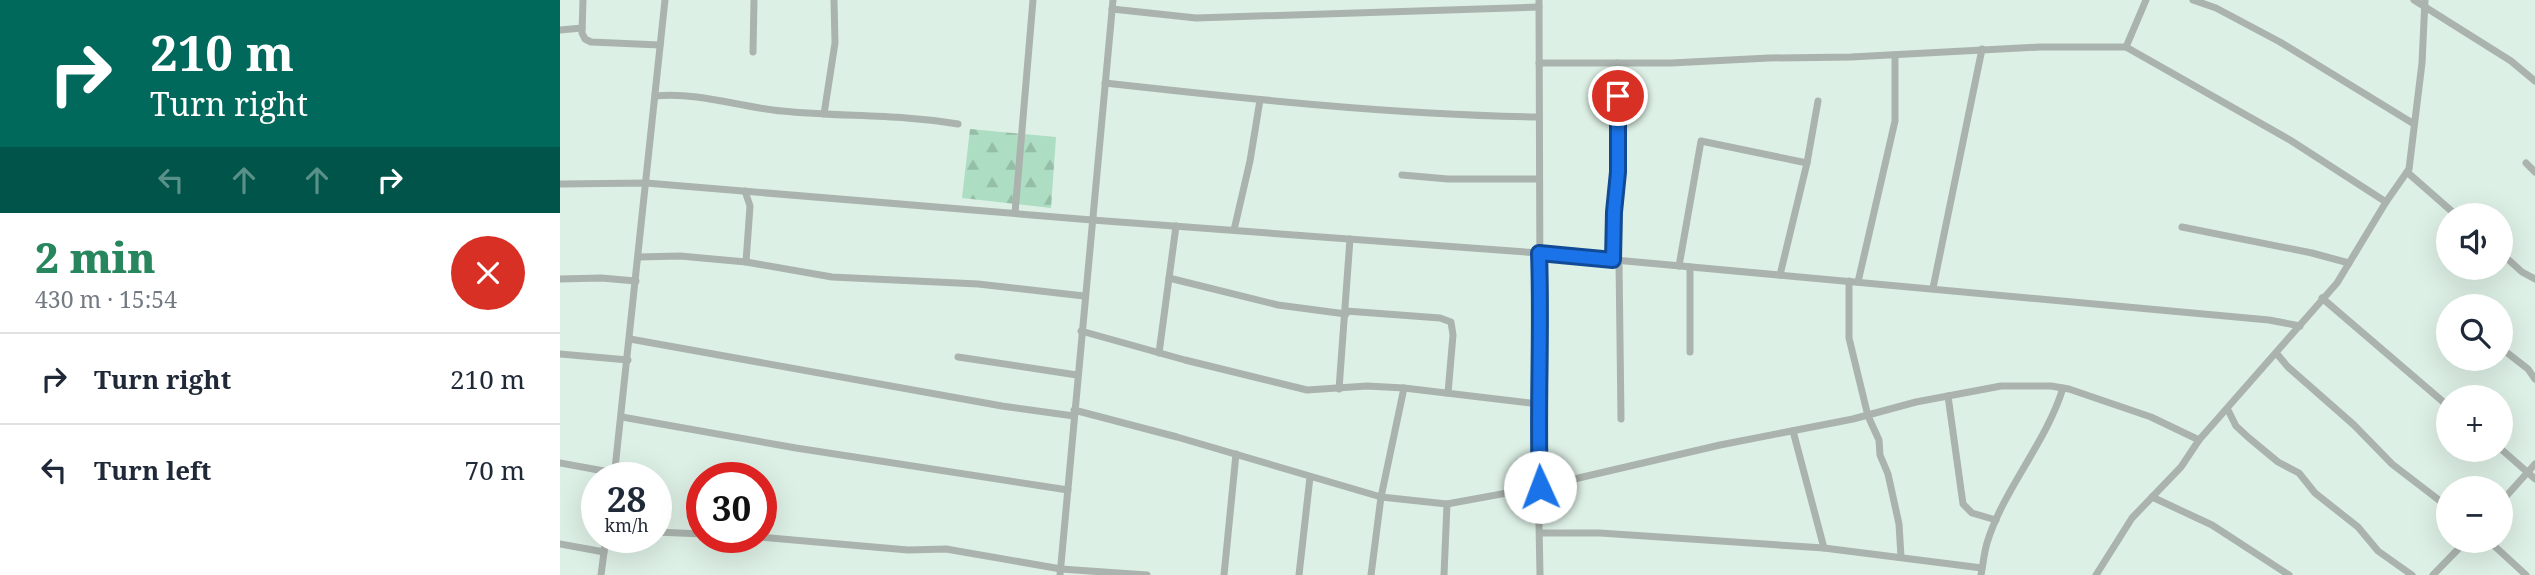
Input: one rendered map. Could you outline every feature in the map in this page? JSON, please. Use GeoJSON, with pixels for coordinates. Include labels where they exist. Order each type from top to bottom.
{"type":"FeatureCollection","features":[{"type":"Feature","properties":{"kind":"street"},"geometry":{"type":"LineString","coordinates":[[583,0],[582,28],[585,39],[591,42],[660,45]]}},
{"type":"Feature","properties":{"kind":"street"},"geometry":{"type":"LineString","coordinates":[[616,462],[665,0]]}},
{"type":"Feature","properties":{"kind":"street"},"geometry":{"type":"LineString","coordinates":[[753,52],[754,0]]}},
{"type":"Feature","properties":{"kind":"street"},"geometry":{"type":"LineString","coordinates":[[824,114],[835,43],[834,0]]}},
{"type":"Feature","properties":{"kind":"street"},"geometry":{"type":"LineString","coordinates":[[1015,214],[1033,0]]}},
{"type":"Feature","properties":{"kind":"street"},"geometry":{"type":"LineString","coordinates":[[1060,572],[1113,0]]}},
{"type":"Feature","properties":{"kind":"street"},"geometry":{"type":"LineString","coordinates":[[2126,47],[2146,0]]}},
{"type":"Feature","properties":{"kind":"street"},"geometry":{"type":"LineString","coordinates":[[2193,0],[2216,8],[2280,42],[2414,124]]}},
{"type":"Feature","properties":{"kind":"street"},"geometry":{"type":"LineString","coordinates":[[2414,0],[2424,2],[2511,61],[2535,81]]}},
{"type":"Feature","properties":{"kind":"street"},"geometry":{"type":"LineString","coordinates":[[2096,575],[2132,518],[2181,467],[2200,440],[2337,283],[2407,172],[2423,44],[2424,2]]}},
{"type":"Feature","properties":{"kind":"street"},"geometry":{"type":"LineString","coordinates":[[1112,9],[1196,18],[1539,3],[1540,575]]}},
{"type":"Feature","properties":{"kind":"street"},"geometry":{"type":"LineString","coordinates":[[560,30],[582,28]]}},
{"type":"Feature","properties":{"kind":"street"},"geometry":{"type":"LineString","coordinates":[[1539,63],[1617,63],[1895,55],[1983,49],[2126,47],[2290,140],[2386,202]]}},
{"type":"Feature","properties":{"kind":"street"},"geometry":{"type":"LineString","coordinates":[[1933,288],[1983,49]]}},
{"type":"Feature","properties":{"kind":"street"},"geometry":{"type":"LineString","coordinates":[[1858,282],[1895,121],[1895,55]]}},
{"type":"Feature","properties":{"kind":"street"},"geometry":{"type":"LineString","coordinates":[[1617,63],[1618,172],[1614,212],[1621,419]]}},
{"type":"Feature","properties":{"kind":"street"},"geometry":{"type":"LineString","coordinates":[[1105,83],[1374,111],[1452,116],[1539,117]]}},
{"type":"Feature","properties":{"kind":"street"},"geometry":{"type":"LineString","coordinates":[[655,96],[707,97],[779,111],[929,119],[958,124]]}},
{"type":"Feature","properties":{"kind":"street"},"geometry":{"type":"LineString","coordinates":[[1234,230],[1250,161],[1260,100]]}},
{"type":"Feature","properties":{"kind":"street"},"geometry":{"type":"LineString","coordinates":[[1780,275],[1807,163],[1818,101]]}},
{"type":"Feature","properties":{"kind":"street"},"geometry":{"type":"LineString","coordinates":[[1679,266],[1701,141],[1807,163]]}},
{"type":"Feature","properties":{"kind":"street"},"geometry":{"type":"LineString","coordinates":[[2526,163],[2535,172]]}},
{"type":"Feature","properties":{"kind":"street"},"geometry":{"type":"LineString","coordinates":[[2407,172],[2442,203]]}},
{"type":"Feature","properties":{"kind":"street"},"geometry":{"type":"LineString","coordinates":[[1402,175],[1459,180],[1539,179]]}},
{"type":"Feature","properties":{"kind":"street"},"geometry":{"type":"LineString","coordinates":[[560,184],[646,183],[1539,253],[2269,320],[2300,327]]}},
{"type":"Feature","properties":{"kind":"street"},"geometry":{"type":"LineString","coordinates":[[745,191],[750,206],[746,262]]}},
{"type":"Feature","properties":{"kind":"street"},"geometry":{"type":"LineString","coordinates":[[1158,353],[1176,226]]}},
{"type":"Feature","properties":{"kind":"street"},"geometry":{"type":"LineString","coordinates":[[2182,227],[2349,263]]}},
{"type":"Feature","properties":{"kind":"street"},"geometry":{"type":"LineString","coordinates":[[1339,389],[1350,239]]}},
{"type":"Feature","properties":{"kind":"street"},"geometry":{"type":"LineString","coordinates":[[638,257],[680,256],[746,262],[832,277],[978,284],[1084,296]]}},
{"type":"Feature","properties":{"kind":"street"},"geometry":{"type":"LineString","coordinates":[[2513,264],[2535,279]]}},
{"type":"Feature","properties":{"kind":"street"},"geometry":{"type":"LineString","coordinates":[[1690,267],[1690,352]]}},
{"type":"Feature","properties":{"kind":"street"},"geometry":{"type":"LineString","coordinates":[[1169,278],[1278,305],[1346,313],[1440,318],[1451,322],[1453,335],[1448,393]]}},
{"type":"Feature","properties":{"kind":"street"},"geometry":{"type":"LineString","coordinates":[[560,279],[636,281]]}},
{"type":"Feature","properties":{"kind":"street"},"geometry":{"type":"LineString","coordinates":[[1849,281],[1849,338],[1868,415],[1880,440],[1880,455],[1888,474],[1899,524],[1901,557]]}},
{"type":"Feature","properties":{"kind":"street"},"geometry":{"type":"LineString","coordinates":[[2322,298],[2436,396]]}},
{"type":"Feature","properties":{"kind":"street"},"geometry":{"type":"LineString","coordinates":[[1081,331],[1307,390],[1367,386],[1404,388],[1538,404]]}},
{"type":"Feature","properties":{"kind":"street"},"geometry":{"type":"LineString","coordinates":[[630,339],[1002,406],[1074,413],[1236,454],[1381,497],[1447,504],[1540,487],[1720,445],[2001,387],[2063,388],[2151,417],[2200,440]]}},
{"type":"Feature","properties":{"kind":"street"},"geometry":{"type":"LineString","coordinates":[[560,354],[628,360]]}},
{"type":"Feature","properties":{"kind":"street"},"geometry":{"type":"LineString","coordinates":[[2277,354],[2392,464],[2436,498]]}},
{"type":"Feature","properties":{"kind":"street"},"geometry":{"type":"LineString","coordinates":[[958,357],[1077,375]]}},
{"type":"Feature","properties":{"kind":"street"},"geometry":{"type":"LineString","coordinates":[[2513,357],[2528,369],[2535,379]]}},
{"type":"Feature","properties":{"kind":"street"},"geometry":{"type":"LineString","coordinates":[[1371,575],[1381,497],[1404,388]]}},
{"type":"Feature","properties":{"kind":"street"},"geometry":{"type":"LineString","coordinates":[[1541,533],[1600,533],[1824,548],[1901,557],[1982,572],[1987,543],[1996,520],[2054,414],[2063,388]]}},
{"type":"Feature","properties":{"kind":"street"},"geometry":{"type":"LineString","coordinates":[[1948,396],[1963,504],[1972,513],[1996,520]]}},
{"type":"Feature","properties":{"kind":"street"},"geometry":{"type":"LineString","coordinates":[[2228,410],[2236,426],[2249,438],[2278,462],[2299,473],[2315,493],[2358,527],[2378,551],[2412,575]]}},
{"type":"Feature","properties":{"kind":"street"},"geometry":{"type":"LineString","coordinates":[[622,417],[796,448],[1068,490]]}},
{"type":"Feature","properties":{"kind":"street"},"geometry":{"type":"LineString","coordinates":[[1793,431],[1824,548]]}},
{"type":"Feature","properties":{"kind":"street"},"geometry":{"type":"LineString","coordinates":[[1224,575],[1236,454]]}},
{"type":"Feature","properties":{"kind":"street"},"geometry":{"type":"LineString","coordinates":[[2513,459],[2535,479]]}},
{"type":"Feature","properties":{"kind":"street"},"geometry":{"type":"LineString","coordinates":[[560,463],[581,468]]}},
{"type":"Feature","properties":{"kind":"street"},"geometry":{"type":"LineString","coordinates":[[2513,489],[2535,464]]}},
{"type":"Feature","properties":{"kind":"street"},"geometry":{"type":"LineString","coordinates":[[1299,575],[1310,477]]}},
{"type":"Feature","properties":{"kind":"street"},"geometry":{"type":"LineString","coordinates":[[2152,497],[2212,525],[2289,575]]}},
{"type":"Feature","properties":{"kind":"street"},"geometry":{"type":"LineString","coordinates":[[1444,575],[1447,504]]}},
{"type":"Feature","properties":{"kind":"street"},"geometry":{"type":"LineString","coordinates":[[777,539],[908,550],[946,549],[1060,572],[1147,575]]}},
{"type":"Feature","properties":{"kind":"street"},"geometry":{"type":"LineString","coordinates":[[560,544],[581,548]]}},
{"type":"Feature","properties":{"kind":"street"},"geometry":{"type":"LineString","coordinates":[[601,575],[604,553]]}},
{"type":"Feature","properties":{"kind":"street"},"geometry":{"type":"LineString","coordinates":[[2433,575],[2454,553]]}},
{"type":"Feature","properties":{"kind":"street"},"geometry":{"type":"LineString","coordinates":[[2502,553],[2526,575]]}},
{"type":"Feature","properties":{"kind":"green space"},"geometry":{"type":"Polygon","coordinates":[[[970,129],[1056,137],[1051,208],[962,198],[970,129]]]}},
{"type":"Feature","properties":{"kind":"route"},"geometry":{"type":"LineString","coordinates":[[1540,487],[1537,422],[1539,253],[1613,260],[1618,172],[1618,96]]}}]}
